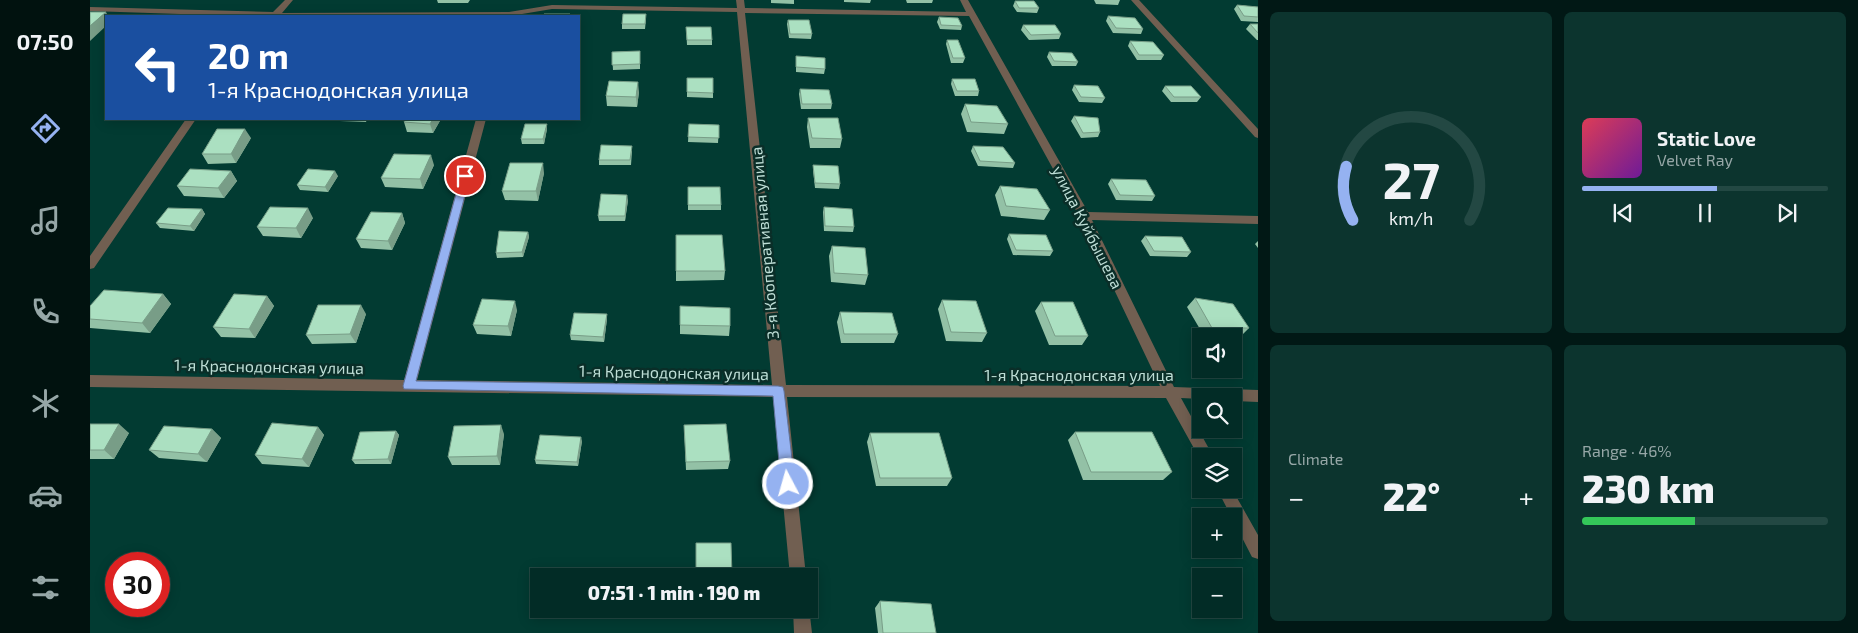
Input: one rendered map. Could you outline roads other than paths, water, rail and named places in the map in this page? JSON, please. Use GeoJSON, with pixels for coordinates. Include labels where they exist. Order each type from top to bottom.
{"type":"FeatureCollection","features":[{"type":"Feature","properties":{"kind":"street"},"geometry":{"type":"LineString","coordinates":[[275,15],[289,0]]}},
{"type":"Feature","properties":{"kind":"street","name":"улица Куйбышева"},"geometry":{"type":"LineString","coordinates":[[964,0],[1085,216],[1170,392],[1202,448]]}},
{"type":"Feature","properties":{"kind":"street"},"geometry":{"type":"LineString","coordinates":[[1135,0],[1258,135]]}},
{"type":"Feature","properties":{"kind":"street"},"geometry":{"type":"LineString","coordinates":[[90,9],[275,15],[510,12],[552,7],[741,4],[971,14]]}},
{"type":"Feature","properties":{"kind":"street","name":"3-я Кооперативная улица"},"geometry":{"type":"LineString","coordinates":[[741,4],[778,391],[797,568]]}},
{"type":"Feature","properties":{"kind":"street"},"geometry":{"type":"LineString","coordinates":[[90,264],[190,120]]}},
{"type":"Feature","properties":{"kind":"street"},"geometry":{"type":"LineString","coordinates":[[409,386],[481,120]]}},
{"type":"Feature","properties":{"kind":"street"},"geometry":{"type":"LineString","coordinates":[[1085,216],[1258,220]]}},
{"type":"Feature","properties":{"kind":"street","name":"1-я Краснодонская улица"},"geometry":{"type":"LineString","coordinates":[[90,381],[778,391],[1170,392],[1258,396]]}},
{"type":"Feature","properties":{"kind":"street"},"geometry":{"type":"LineString","coordinates":[[1229,498],[1258,551]]}},
{"type":"Feature","properties":{"kind":"street"},"geometry":{"type":"LineString","coordinates":[[802,618],[804,633]]}}]}
